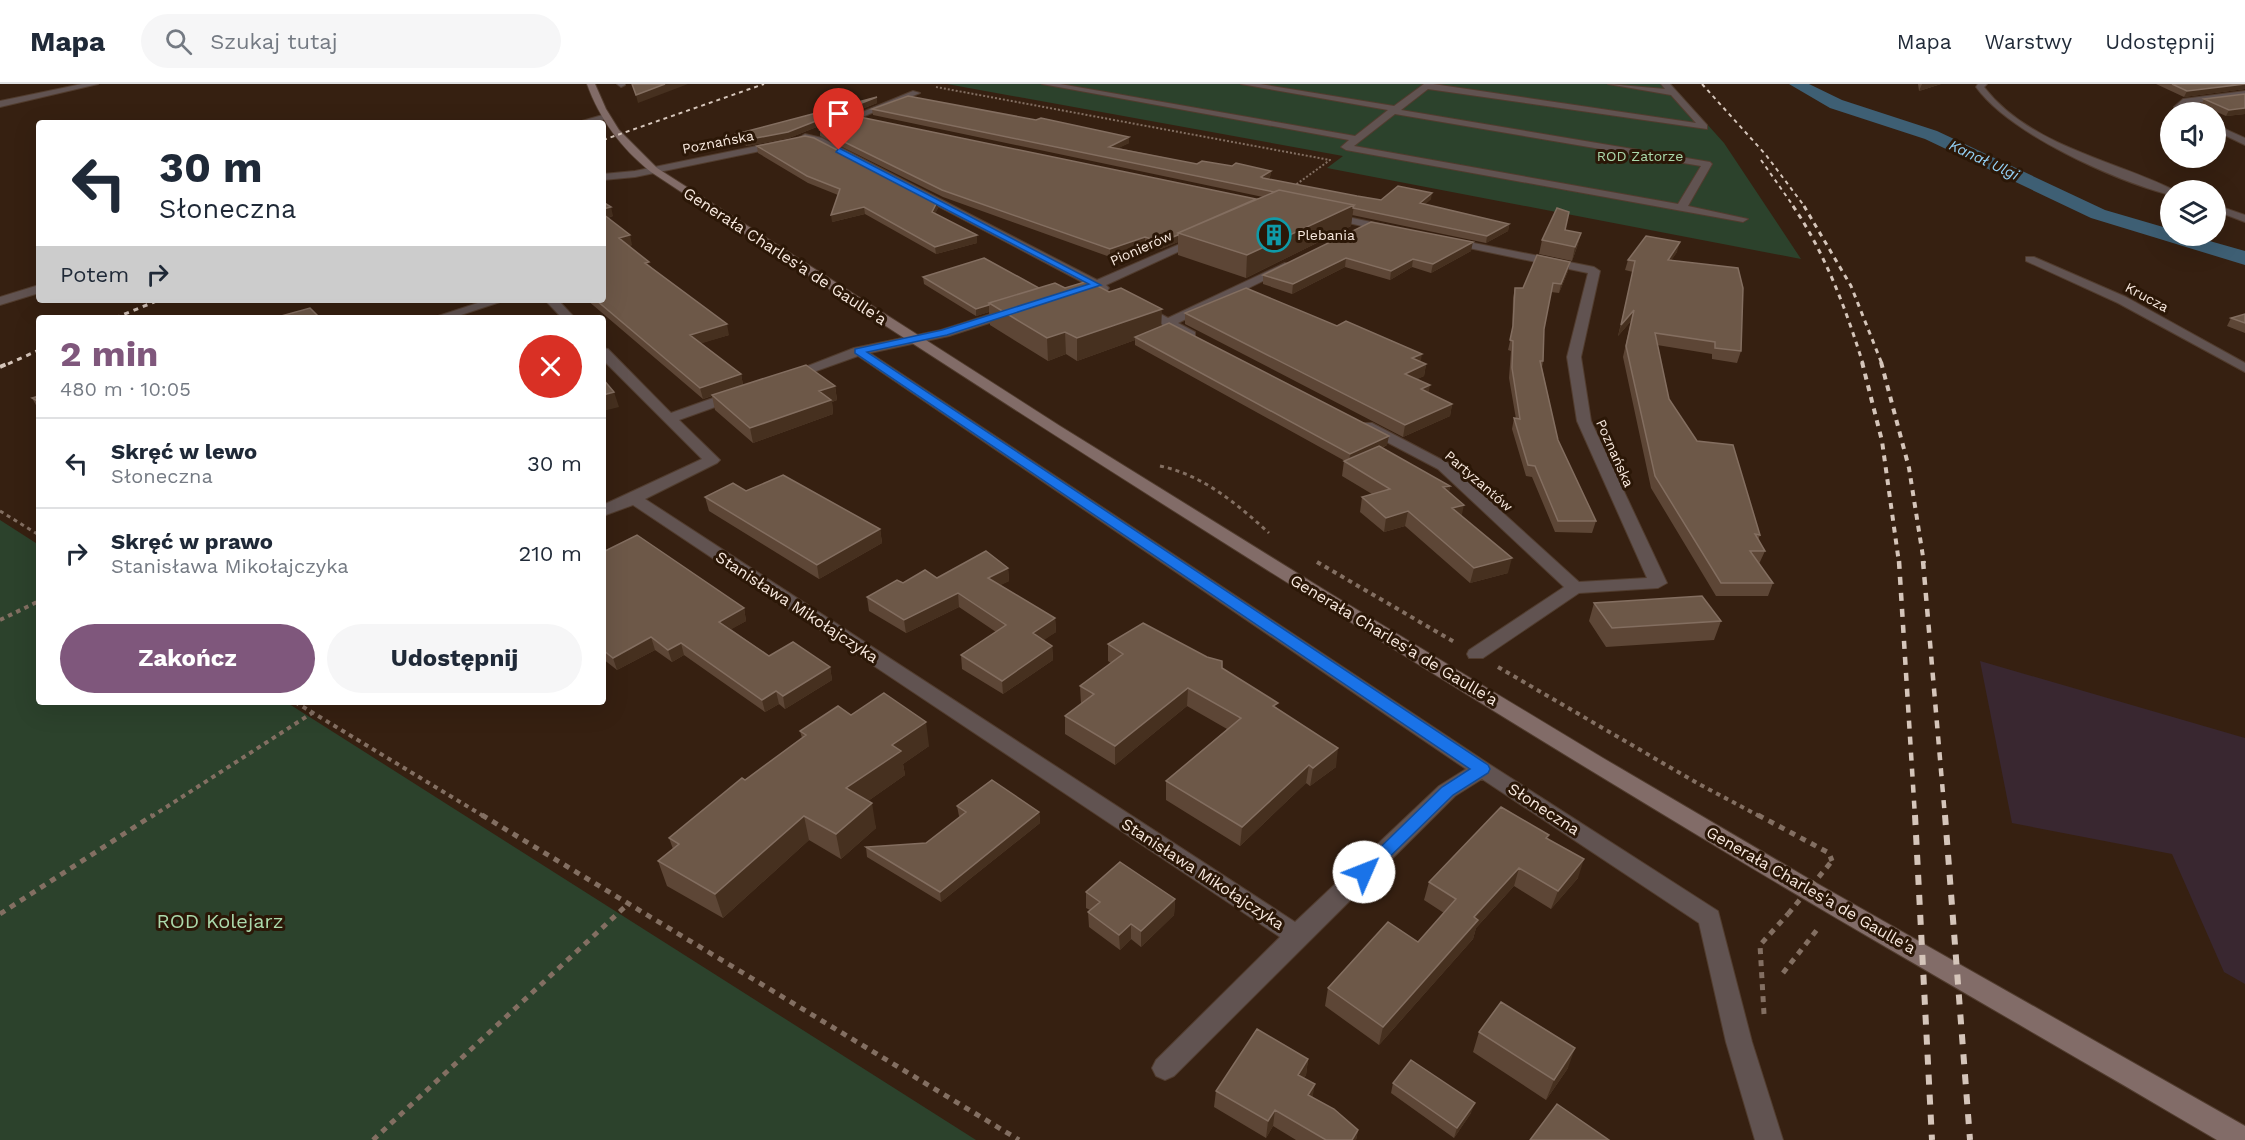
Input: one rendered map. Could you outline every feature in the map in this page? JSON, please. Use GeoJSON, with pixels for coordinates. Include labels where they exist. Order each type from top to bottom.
{"type":"FeatureCollection","features":[{"type":"Feature","properties":{"kind":"main road","name":"Generała Charles'a de Gaulle'a"},"geometry":{"type":"LineString","coordinates":[[591,84],[597,104],[624,143],[654,170],[912,338],[1200,522],[1734,846],[2243,1140]]}},
{"type":"Feature","properties":{"kind":"street"},"geometry":{"type":"LineString","coordinates":[[0,104],[94,84]]}},
{"type":"Feature","properties":{"kind":"street"},"geometry":{"type":"LineString","coordinates":[[1046,84],[1358,139]]}},
{"type":"Feature","properties":{"kind":"street"},"geometry":{"type":"LineString","coordinates":[[1245,84],[1707,164],[1681,208]]}},
{"type":"Feature","properties":{"kind":"street"},"geometry":{"type":"LineString","coordinates":[[1612,84],[1673,93]]}},
{"type":"Feature","properties":{"kind":"street"},"geometry":{"type":"LineString","coordinates":[[1665,84],[1704,128],[1428,85],[1347,147],[1743,219]]}},
{"type":"Feature","properties":{"kind":"street"},"geometry":{"type":"LineString","coordinates":[[1983,84],[1980,87],[1985,98],[2040,135],[2089,160],[2160,188]]}},
{"type":"Feature","properties":{"kind":"street","name":"Poznańska"},"geometry":{"type":"LineString","coordinates":[[606,177],[654,170],[792,142],[916,93]]}},
{"type":"Feature","properties":{"kind":"street"},"geometry":{"type":"LineString","coordinates":[[2183,102],[2245,94]]}},
{"type":"Feature","properties":{"kind":"street"},"geometry":{"type":"LineString","coordinates":[[592,120],[606,117]]}},
{"type":"Feature","properties":{"kind":"street"},"geometry":{"type":"LineString","coordinates":[[855,117],[878,122]]}},
{"type":"Feature","properties":{"kind":"street"},"geometry":{"type":"LineString","coordinates":[[2226,133],[2245,142]]}},
{"type":"Feature","properties":{"kind":"street"},"geometry":{"type":"LineString","coordinates":[[805,137],[819,140],[1200,339]]}},
{"type":"Feature","properties":{"kind":"street"},"geometry":{"type":"LineString","coordinates":[[1311,212],[1403,231]]}},
{"type":"Feature","properties":{"kind":"street"},"geometry":{"type":"LineString","coordinates":[[2226,212],[2245,219]]}},
{"type":"Feature","properties":{"kind":"street"},"geometry":{"type":"LineString","coordinates":[[1348,235],[1370,225]]}},
{"type":"Feature","properties":{"kind":"street","name":"Pionierów"},"geometry":{"type":"LineString","coordinates":[[1064,295],[1096,285],[1212,233]]}},
{"type":"Feature","properties":{"kind":"street","name":"Poznańska"},"geometry":{"type":"LineString","coordinates":[[1437,238],[1594,271],[1574,357],[1584,421],[1658,583],[1575,588]]}},
{"type":"Feature","properties":{"kind":"street","name":"Krucza"},"geometry":{"type":"LineString","coordinates":[[2030,260],[2122,300],[2245,369]]}},
{"type":"Feature","properties":{"kind":"street"},"geometry":{"type":"LineString","coordinates":[[1168,323],[1295,261]]}},
{"type":"Feature","properties":{"kind":"street"},"geometry":{"type":"LineString","coordinates":[[0,301],[36,290]]}},
{"type":"Feature","properties":{"kind":"street"},"geometry":{"type":"LineString","coordinates":[[448,315],[490,303]]}},
{"type":"Feature","properties":{"kind":"street"},"geometry":{"type":"LineString","coordinates":[[554,303],[566,315]]}},
{"type":"Feature","properties":{"kind":"street"},"geometry":{"type":"LineString","coordinates":[[770,383],[859,351],[944,333],[1020,309]]}},
{"type":"Feature","properties":{"kind":"street","name":"Słoneczna"},"geometry":{"type":"LineString","coordinates":[[859,351],[1482,769],[1710,918],[1739,1042],[1769,1140]]}},
{"type":"Feature","properties":{"kind":"street"},"geometry":{"type":"LineString","coordinates":[[606,355],[712,460],[606,510]]}},
{"type":"Feature","properties":{"kind":"street"},"geometry":{"type":"LineString","coordinates":[[669,419],[747,391]]}},
{"type":"Feature","properties":{"kind":"street","name":"Partyzantów"},"geometry":{"type":"LineString","coordinates":[[1358,422],[1443,465],[1575,588]]}},
{"type":"Feature","properties":{"kind":"street","name":"Stanisława Mikołajczyka"},"geometry":{"type":"LineString","coordinates":[[633,499],[1297,936]]}},
{"type":"Feature","properties":{"kind":"street"},"geometry":{"type":"LineString","coordinates":[[1476,654],[1575,588]]}},
{"type":"Feature","properties":{"kind":"street","name":"Stanisława Mikołajczyka"},"geometry":{"type":"LineString","coordinates":[[1165,1068],[1447,791],[1482,769]]}},
{"type":"Feature","properties":{"kind":"path"},"geometry":{"type":"LineString","coordinates":[[916,93],[932,87],[1330,160],[1287,191]]}},
{"type":"Feature","properties":{"kind":"path"},"geometry":{"type":"LineString","coordinates":[[0,511],[36,533]]}},
{"type":"Feature","properties":{"kind":"path"},"geometry":{"type":"LineString","coordinates":[[0,620],[36,602]]}},
{"type":"Feature","properties":{"kind":"path"},"geometry":{"type":"LineString","coordinates":[[300,705],[1019,1140]]}},
{"type":"Feature","properties":{"kind":"path"},"geometry":{"type":"LineString","coordinates":[[0,914],[312,713]]}},
{"type":"Feature","properties":{"kind":"path"},"geometry":{"type":"LineString","coordinates":[[1765,1025],[1760,945],[1832,861]]}},
{"type":"Feature","properties":{"kind":"path"},"geometry":{"type":"LineString","coordinates":[[373,1140],[627,904]]}},
{"type":"Feature","properties":{"kind":"path"},"geometry":{"type":"LineString","coordinates":[[1783,973],[1821,923]]}},
{"type":"Feature","properties":{"kind":"shaded area"},"geometry":{"type":"Polygon","coordinates":[[[1980,661],[2245,738],[2245,984],[2224,972],[2172,854],[2012,823],[1980,661]]]}},
{"type":"Feature","properties":{"kind":"green space","name":"ROD Zatorze"},"geometry":{"type":"Polygon","coordinates":[[[947,84],[1671,84],[1724,143],[1801,259],[1327,168],[1343,156],[947,84]]]}},
{"type":"Feature","properties":{"kind":"green space","name":"ROD Kolejarz"},"geometry":{"type":"Polygon","coordinates":[[[0,520],[36,543],[36,705],[291,705],[976,1140],[0,1140],[0,520]]]}},
{"type":"Feature","properties":{"kind":"building"},"geometry":{"type":"Polygon","coordinates":[[[632,84],[665,84],[636,95],[632,84]]]}},
{"type":"Feature","properties":{"kind":"building"},"geometry":{"type":"Polygon","coordinates":[[[2172,84],[2245,84],[2187,91],[2172,84]]]}},
{"type":"Feature","properties":{"kind":"building"},"geometry":{"type":"Polygon","coordinates":[[[2245,94],[2245,108],[2229,110],[2226,109],[2226,102],[2211,102],[2204,99],[2245,94]]]}},
{"type":"Feature","properties":{"kind":"building"},"geometry":{"type":"Polygon","coordinates":[[[908,96],[1036,120],[1041,118],[1129,137],[1109,147],[1197,164],[1202,161],[1232,166],[1236,163],[1271,171],[1261,177],[1263,178],[1357,196],[1381,200],[1398,186],[1432,193],[1420,203],[1509,224],[1487,236],[1353,208],[1354,205],[1279,190],[1274,192],[872,109],[908,96]]]}},
{"type":"Feature","properties":{"kind":"building"},"geometry":{"type":"Polygon","coordinates":[[[877,97],[788,132],[746,140],[736,134],[877,97]]]}},
{"type":"Feature","properties":{"kind":"building"},"geometry":{"type":"Polygon","coordinates":[[[855,116],[1256,199],[1161,242],[1145,237],[1110,249],[942,190],[820,130],[855,116]]]}},
{"type":"Feature","properties":{"kind":"building"},"geometry":{"type":"Polygon","coordinates":[[[805,136],[814,138],[937,202],[932,212],[977,235],[935,247],[864,207],[831,215],[840,189],[807,176],[757,146],[805,136]]]}},
{"type":"Feature","properties":{"kind":"building"},"geometry":{"type":"Polygon","coordinates":[[[1279,190],[1354,205],[1247,255],[1178,233],[1279,190]]]}},
{"type":"Feature","properties":{"kind":"building"},"geometry":{"type":"Polygon","coordinates":[[[1557,208],[1569,212],[1565,230],[1581,233],[1575,247],[1542,240],[1557,208]]]}},
{"type":"Feature","properties":{"kind":"building"},"geometry":{"type":"Polygon","coordinates":[[[606,216],[630,235],[619,238],[649,262],[645,263],[727,324],[690,335],[741,374],[700,388],[600,303],[606,303],[606,216]]]}},
{"type":"Feature","properties":{"kind":"building"},"geometry":{"type":"Polygon","coordinates":[[[1371,222],[1473,242],[1433,264],[1413,259],[1391,271],[1346,258],[1293,284],[1263,275],[1371,222]]]}},
{"type":"Feature","properties":{"kind":"building"},"geometry":{"type":"Polygon","coordinates":[[[1646,236],[1680,242],[1668,260],[1738,268],[1743,288],[1741,351],[1715,348],[1715,342],[1655,333],[1669,399],[1697,441],[1733,445],[1760,535],[1755,534],[1765,551],[1750,551],[1773,583],[1721,583],[1655,476],[1626,346],[1634,310],[1621,325],[1635,261],[1628,260],[1646,236]]]}},
{"type":"Feature","properties":{"kind":"building"},"geometry":{"type":"Polygon","coordinates":[[[1537,255],[1570,262],[1561,284],[1553,283],[1544,329],[1543,361],[1540,361],[1558,440],[1596,521],[1558,521],[1535,466],[1528,465],[1514,418],[1520,419],[1512,368],[1513,341],[1510,340],[1515,288],[1523,288],[1537,255]]]}},
{"type":"Feature","properties":{"kind":"building"},"geometry":{"type":"Polygon","coordinates":[[[984,258],[1039,288],[976,309],[923,277],[984,258]]]}},
{"type":"Feature","properties":{"kind":"building"},"geometry":{"type":"Polygon","coordinates":[[[1088,281],[1109,292],[1121,288],[1162,309],[1077,338],[1065,332],[1047,338],[989,303],[1055,283],[1065,288],[1088,281]]]}},
{"type":"Feature","properties":{"kind":"building"},"geometry":{"type":"Polygon","coordinates":[[[1246,288],[1337,326],[1346,321],[1422,354],[1412,358],[1426,364],[1405,374],[1430,385],[1421,389],[1452,404],[1405,425],[1185,313],[1246,288]]]}},
{"type":"Feature","properties":{"kind":"building"},"geometry":{"type":"Polygon","coordinates":[[[310,308],[317,315],[285,315],[310,308]]]}},
{"type":"Feature","properties":{"kind":"building"},"geometry":{"type":"Polygon","coordinates":[[[2245,314],[2245,323],[2231,318],[2245,314]]]}},
{"type":"Feature","properties":{"kind":"building"},"geometry":{"type":"Polygon","coordinates":[[[1169,323],[1389,436],[1350,454],[1135,337],[1169,323]]]}},
{"type":"Feature","properties":{"kind":"building"},"geometry":{"type":"Polygon","coordinates":[[[806,365],[835,386],[819,391],[831,400],[750,428],[712,395],[806,365]]]}},
{"type":"Feature","properties":{"kind":"building"},"geometry":{"type":"Polygon","coordinates":[[[606,383],[614,392],[606,394],[606,383]]]}},
{"type":"Feature","properties":{"kind":"building"},"geometry":{"type":"Polygon","coordinates":[[[1379,446],[1450,486],[1443,487],[1464,505],[1452,508],[1512,558],[1474,568],[1408,511],[1386,518],[1362,497],[1390,489],[1344,461],[1379,446]]]}},
{"type":"Feature","properties":{"kind":"building"},"geometry":{"type":"Polygon","coordinates":[[[783,475],[880,529],[817,565],[705,497],[733,483],[746,491],[783,475]]]}},
{"type":"Feature","properties":{"kind":"building"},"geometry":{"type":"Polygon","coordinates":[[[637,535],[744,608],[719,622],[769,656],[793,642],[830,667],[783,696],[776,691],[762,700],[681,643],[668,650],[651,637],[613,658],[606,652],[606,550],[637,535]]]}},
{"type":"Feature","properties":{"kind":"building"},"geometry":{"type":"Polygon","coordinates":[[[986,551],[1008,568],[988,578],[1055,618],[1033,633],[1052,646],[1002,681],[961,655],[1006,625],[958,593],[904,620],[867,597],[897,580],[903,583],[925,570],[937,578],[986,551]]]}},
{"type":"Feature","properties":{"kind":"building"},"geometry":{"type":"Polygon","coordinates":[[[1702,596],[1721,621],[1612,628],[1594,603],[1702,596]]]}},
{"type":"Feature","properties":{"kind":"building"},"geometry":{"type":"Polygon","coordinates":[[[1143,623],[1207,657],[1222,661],[1222,668],[1278,703],[1273,706],[1338,748],[1313,768],[1309,765],[1242,827],[1166,781],[1241,718],[1188,688],[1115,746],[1065,716],[1094,694],[1080,686],[1123,654],[1108,644],[1143,623]]]}},
{"type":"Feature","properties":{"kind":"building"},"geometry":{"type":"Polygon","coordinates":[[[884,693],[926,722],[892,745],[901,751],[846,788],[872,803],[836,834],[804,816],[715,894],[658,861],[679,844],[669,838],[742,778],[745,780],[806,735],[800,731],[838,706],[851,715],[884,693]]]}},
{"type":"Feature","properties":{"kind":"building"},"geometry":{"type":"Polygon","coordinates":[[[992,780],[1039,812],[940,892],[866,847],[926,843],[966,812],[957,806],[992,780]]]}},
{"type":"Feature","properties":{"kind":"building"},"geometry":{"type":"Polygon","coordinates":[[[1501,807],[1549,835],[1546,838],[1584,859],[1558,891],[1519,868],[1474,917],[1478,920],[1383,1027],[1328,988],[1388,922],[1418,942],[1456,899],[1429,882],[1501,807]]]}},
{"type":"Feature","properties":{"kind":"building"},"geometry":{"type":"Polygon","coordinates":[[[1120,862],[1175,899],[1141,931],[1131,924],[1119,935],[1088,912],[1100,902],[1086,892],[1120,862]]]}},
{"type":"Feature","properties":{"kind":"building"},"geometry":{"type":"Polygon","coordinates":[[[1501,1002],[1575,1048],[1554,1080],[1479,1032],[1501,1002]]]}},
{"type":"Feature","properties":{"kind":"building"},"geometry":{"type":"Polygon","coordinates":[[[1257,1029],[1308,1059],[1298,1075],[1315,1084],[1308,1095],[1334,1109],[1358,1130],[1352,1140],[1326,1140],[1275,1110],[1268,1121],[1216,1091],[1257,1029]]]}},
{"type":"Feature","properties":{"kind":"building"},"geometry":{"type":"Polygon","coordinates":[[[1411,1060],[1475,1103],[1457,1128],[1393,1083],[1411,1060]]]}},
{"type":"Feature","properties":{"kind":"building"},"geometry":{"type":"Polygon","coordinates":[[[1557,1104],[1609,1140],[1530,1140],[1557,1104]]]}},
{"type":"Feature","properties":{"kind":"waterway","name":"Kanał Ulgi"},"geometry":{"type":"LineString","coordinates":[[1797,84],[1836,104],[1931,135],[2098,214],[2160,232]]}},
{"type":"Feature","properties":{"kind":"waterway","name":"Kanał Ulgi"},"geometry":{"type":"LineString","coordinates":[[2205,246],[2245,258]]}},
{"type":"Feature","properties":{"kind":"railway"},"geometry":{"type":"LineString","coordinates":[[606,139],[764,84]]}},
{"type":"Feature","properties":{"kind":"railway"},"geometry":{"type":"LineString","coordinates":[[1702,84],[1766,155],[1805,207]]}},
{"type":"Feature","properties":{"kind":"railway"},"geometry":{"type":"LineString","coordinates":[[1761,160],[1794,207]]}},
{"type":"Feature","properties":{"kind":"railway"},"geometry":{"type":"LineString","coordinates":[[1793,206],[1834,282],[1863,364]]}},
{"type":"Feature","properties":{"kind":"railway"},"geometry":{"type":"LineString","coordinates":[[1804,206],[1851,286],[1882,364]]}},
{"type":"Feature","properties":{"kind":"railway"},"geometry":{"type":"LineString","coordinates":[[122,315],[152,303]]}},
{"type":"Feature","properties":{"kind":"railway"},"geometry":{"type":"LineString","coordinates":[[8,364],[36,351]]}},
{"type":"Feature","properties":{"kind":"railway"},"geometry":{"type":"LineString","coordinates":[[0,367],[11,362]]}},
{"type":"Feature","properties":{"kind":"railway"},"geometry":{"type":"LineString","coordinates":[[1862,362],[1882,441],[1899,563]]}},
{"type":"Feature","properties":{"kind":"railway"},"geometry":{"type":"LineString","coordinates":[[1881,362],[1909,468],[1924,563]]}},
{"type":"Feature","properties":{"kind":"railway"},"geometry":{"type":"LineString","coordinates":[[1899,561],[1915,817]]}},
{"type":"Feature","properties":{"kind":"railway"},"geometry":{"type":"LineString","coordinates":[[1923,561],[1945,817]]}},
{"type":"Feature","properties":{"kind":"railway"},"geometry":{"type":"LineString","coordinates":[[1915,815],[1932,1140]]}},
{"type":"Feature","properties":{"kind":"railway"},"geometry":{"type":"LineString","coordinates":[[1945,815],[1970,1140]]}},
{"type":"Feature","properties":{"kind":"place","name":"Plebania"},"geometry":{"type":"Point","coordinates":[1274,235]}},
{"type":"Feature","properties":{"kind":"route"},"geometry":{"type":"LineString","coordinates":[[839,150],[1096,285],[944,333],[859,351],[1482,769],[1447,791],[1364,872]]}}]}
